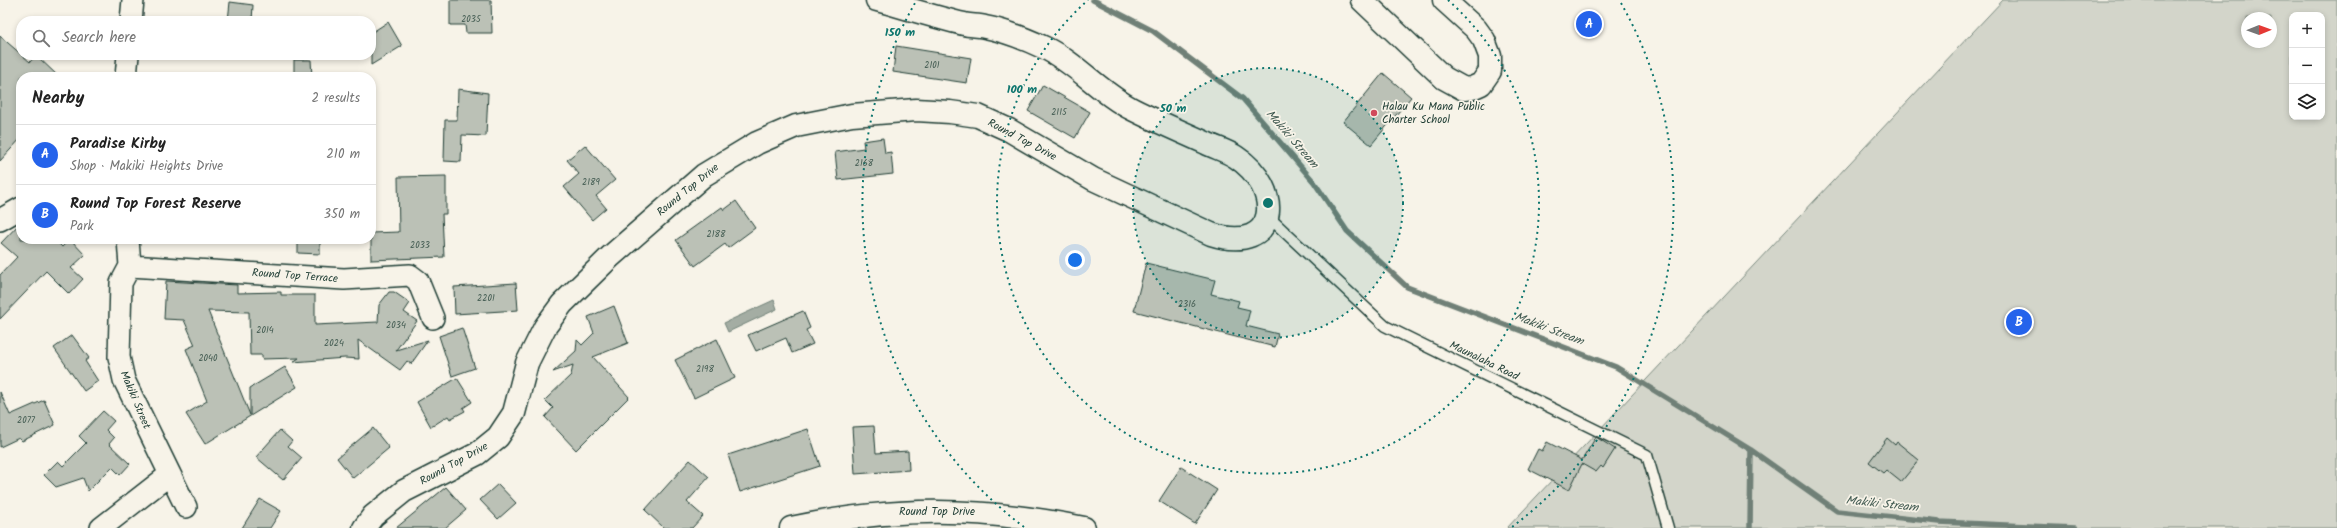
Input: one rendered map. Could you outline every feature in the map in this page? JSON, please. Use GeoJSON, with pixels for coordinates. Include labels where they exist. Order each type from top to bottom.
{"type":"FeatureCollection","features":[{"type":"Feature","properties":{"kind":"street"},"geometry":{"type":"LineString","coordinates":[[131,16],[133,0]]}},
{"type":"Feature","properties":{"kind":"street"},"geometry":{"type":"LineString","coordinates":[[877,0],[966,25],[984,26],[1047,49],[1066,61],[1107,94],[1133,110],[1236,157],[1256,175],[1265,188],[1267,220]]}},
{"type":"Feature","properties":{"kind":"street"},"geometry":{"type":"LineString","coordinates":[[1362,0],[1444,78],[1464,89],[1472,88],[1481,84],[1490,72],[1490,56],[1484,40],[1476,29],[1444,0]]}},
{"type":"Feature","properties":{"kind":"street"},"geometry":{"type":"LineString","coordinates":[[126,72],[128,60]]}},
{"type":"Feature","properties":{"kind":"street","name":"Round Top Drive"},"geometry":{"type":"LineString","coordinates":[[364,528],[378,512],[404,491],[476,454],[498,437],[514,413],[527,363],[545,327],[562,304],[616,252],[704,175],[757,143],[796,126],[852,115],[916,110],[950,112],[978,116],[1009,130],[1093,179],[1211,234],[1223,238],[1246,238],[1258,233],[1267,220]]}},
{"type":"Feature","properties":{"kind":"street"},"geometry":{"type":"LineString","coordinates":[[0,220],[16,211]]}},
{"type":"Feature","properties":{"kind":"street"},"geometry":{"type":"LineString","coordinates":[[128,244],[130,266]]}},
{"type":"Feature","properties":{"kind":"street","name":"Round Top Terrace"},"geometry":{"type":"LineString","coordinates":[[130,266],[344,279],[400,274],[410,275],[418,281],[433,318]]}},
{"type":"Feature","properties":{"kind":"street","name":"Makiki Street"},"geometry":{"type":"LineString","coordinates":[[130,266],[121,283],[119,357],[124,380],[169,475],[186,507]]}},
{"type":"Feature","properties":{"kind":"street"},"geometry":{"type":"LineString","coordinates":[[101,528],[169,475]]}},
{"type":"Feature","properties":{"kind":"street","name":"Round Top Drive"},"geometry":{"type":"LineString","coordinates":[[791,528],[862,515],[912,511],[988,513],[1084,528]]}},
{"type":"Feature","properties":{"kind":"lane","name":"Maunalaha Road"},"geometry":{"type":"LineString","coordinates":[[1267,220],[1274,222],[1385,326],[1647,455],[1668,528]]}},
{"type":"Feature","properties":{"kind":"shaded area"},"geometry":{"type":"Polygon","coordinates":[[[2003,0],[2337,0],[2337,528],[1507,528],[2003,0]]]}},
{"type":"Feature","properties":{"kind":"shaded area"},"geometry":{"type":"Polygon","coordinates":[[[774,300],[777,309],[728,332],[724,323],[774,300]]]}},
{"type":"Feature","properties":{"kind":"building"},"geometry":{"type":"Polygon","coordinates":[[[450,0],[491,0],[492,33],[466,33],[465,25],[450,25],[450,0]]]}},
{"type":"Feature","properties":{"kind":"building"},"geometry":{"type":"Polygon","coordinates":[[[230,2],[253,5],[252,16],[229,16],[230,2]]]}},
{"type":"Feature","properties":{"kind":"building"},"geometry":{"type":"Polygon","coordinates":[[[388,22],[402,46],[371,65],[371,60],[376,60],[376,30],[388,22]]]}},
{"type":"Feature","properties":{"kind":"building"},"geometry":{"type":"Polygon","coordinates":[[[0,36],[16,50],[16,60],[28,60],[30,62],[32,60],[41,60],[54,72],[16,72],[16,143],[0,161],[0,36]]]}},
{"type":"Feature","properties":{"kind":"building"},"geometry":{"type":"Polygon","coordinates":[[[896,46],[971,58],[967,83],[893,72],[896,46]]]}},
{"type":"Feature","properties":{"kind":"building"},"geometry":{"type":"Polygon","coordinates":[[[294,60],[311,60],[312,72],[294,72],[294,60]]]}},
{"type":"Feature","properties":{"kind":"building","name":"Halau Ku Mana Public Charter School"},"geometry":{"type":"Polygon","coordinates":[[[1383,73],[1411,97],[1371,145],[1343,122],[1383,73]]]}},
{"type":"Feature","properties":{"kind":"building"},"geometry":{"type":"Polygon","coordinates":[[[1043,85],[1090,112],[1075,138],[1028,111],[1043,85]]]}},
{"type":"Feature","properties":{"kind":"building"},"geometry":{"type":"Polygon","coordinates":[[[458,89],[488,93],[486,136],[462,135],[461,162],[444,161],[445,120],[457,120],[458,89]]]}},
{"type":"Feature","properties":{"kind":"building"},"geometry":{"type":"Polygon","coordinates":[[[883,138],[885,153],[891,152],[893,174],[838,180],[835,152],[864,148],[863,141],[883,138]]]}},
{"type":"Feature","properties":{"kind":"building"},"geometry":{"type":"Polygon","coordinates":[[[585,145],[615,180],[596,196],[606,208],[592,220],[564,187],[579,174],[567,160],[585,145]]]}},
{"type":"Feature","properties":{"kind":"building"},"geometry":{"type":"Polygon","coordinates":[[[446,176],[446,214],[442,214],[444,257],[371,260],[371,244],[376,244],[376,233],[399,232],[398,177],[446,176]]]}},
{"type":"Feature","properties":{"kind":"building"},"geometry":{"type":"Polygon","coordinates":[[[736,201],[755,228],[728,248],[725,244],[695,266],[676,240],[722,207],[724,210],[736,201]]]}},
{"type":"Feature","properties":{"kind":"building"},"geometry":{"type":"Polygon","coordinates":[[[16,227],[16,244],[59,244],[62,247],[65,244],[75,244],[85,255],[71,268],[83,279],[69,294],[46,271],[0,319],[0,275],[17,257],[1,243],[16,227]]]}},
{"type":"Feature","properties":{"kind":"building"},"geometry":{"type":"Polygon","coordinates":[[[298,244],[320,244],[320,254],[298,253],[298,244]]]}},
{"type":"Feature","properties":{"kind":"building"},"geometry":{"type":"Polygon","coordinates":[[[1146,263],[1215,280],[1211,294],[1239,301],[1237,307],[1250,310],[1246,326],[1278,334],[1275,347],[1134,311],[1146,263]]]}},
{"type":"Feature","properties":{"kind":"building"},"geometry":{"type":"Polygon","coordinates":[[[166,281],[237,285],[237,293],[281,292],[281,295],[315,295],[315,325],[378,322],[379,305],[389,292],[394,292],[410,303],[404,312],[417,321],[396,350],[428,340],[411,364],[407,361],[400,370],[358,340],[359,359],[345,358],[293,362],[299,358],[262,359],[262,355],[250,355],[249,312],[208,311],[250,415],[250,388],[285,367],[297,387],[205,444],[186,414],[207,401],[186,349],[195,345],[184,320],[164,319],[166,281]]]}},
{"type":"Feature","properties":{"kind":"building"},"geometry":{"type":"Polygon","coordinates":[[[516,283],[518,310],[455,314],[454,287],[516,283]]]}},
{"type":"Feature","properties":{"kind":"building"},"geometry":{"type":"Polygon","coordinates":[[[614,306],[628,343],[593,357],[629,397],[576,450],[545,417],[553,408],[545,400],[571,375],[573,365],[553,372],[576,351],[577,340],[582,345],[594,333],[588,317],[614,306]]]}},
{"type":"Feature","properties":{"kind":"building"},"geometry":{"type":"Polygon","coordinates":[[[803,311],[810,328],[806,330],[813,344],[792,353],[786,338],[756,351],[748,335],[803,311]]]}},
{"type":"Feature","properties":{"kind":"building"},"geometry":{"type":"Polygon","coordinates":[[[462,328],[475,368],[452,376],[439,336],[462,328]]]}},
{"type":"Feature","properties":{"kind":"building"},"geometry":{"type":"Polygon","coordinates":[[[72,335],[89,358],[85,361],[98,381],[84,391],[54,348],[72,335]]]}},
{"type":"Feature","properties":{"kind":"building"},"geometry":{"type":"Polygon","coordinates":[[[717,339],[735,378],[694,398],[675,360],[717,339]]]}},
{"type":"Feature","properties":{"kind":"building"},"geometry":{"type":"Polygon","coordinates":[[[457,378],[472,402],[463,408],[465,411],[450,419],[448,416],[431,427],[417,402],[457,378]]]}},
{"type":"Feature","properties":{"kind":"building"},"geometry":{"type":"Polygon","coordinates":[[[0,392],[10,415],[44,400],[55,425],[22,441],[19,438],[0,447],[0,392]]]}},
{"type":"Feature","properties":{"kind":"building"},"geometry":{"type":"Polygon","coordinates":[[[103,411],[114,421],[106,430],[114,438],[109,444],[130,464],[120,475],[112,467],[88,491],[83,478],[56,487],[44,475],[58,461],[63,466],[86,443],[79,436],[103,411]]]}},
{"type":"Feature","properties":{"kind":"building"},"geometry":{"type":"Polygon","coordinates":[[[874,426],[876,453],[908,451],[909,470],[855,474],[852,427],[874,426]]]}},
{"type":"Feature","properties":{"kind":"building"},"geometry":{"type":"Polygon","coordinates":[[[373,428],[389,448],[353,478],[337,458],[373,428]]]}},
{"type":"Feature","properties":{"kind":"building"},"geometry":{"type":"Polygon","coordinates":[[[808,429],[820,466],[740,492],[728,455],[808,429]]]}},
{"type":"Feature","properties":{"kind":"building"},"geometry":{"type":"Polygon","coordinates":[[[280,430],[292,441],[288,446],[302,458],[283,480],[256,457],[280,430]]]}},
{"type":"Feature","properties":{"kind":"building"},"geometry":{"type":"Polygon","coordinates":[[[1596,437],[1615,449],[1603,468],[1601,466],[1596,472],[1582,464],[1569,490],[1528,469],[1538,449],[1542,451],[1547,442],[1582,460],[1596,437]]]}},
{"type":"Feature","properties":{"kind":"building"},"geometry":{"type":"Polygon","coordinates":[[[1887,438],[1895,445],[1897,442],[1919,460],[1901,482],[1886,470],[1883,473],[1869,462],[1887,438]]]}},
{"type":"Feature","properties":{"kind":"building"},"geometry":{"type":"Polygon","coordinates":[[[690,460],[709,477],[687,502],[703,516],[692,528],[664,528],[645,510],[690,460]]]}},
{"type":"Feature","properties":{"kind":"building"},"geometry":{"type":"Polygon","coordinates":[[[1181,467],[1217,490],[1195,524],[1159,501],[1181,467]]]}},
{"type":"Feature","properties":{"kind":"building"},"geometry":{"type":"Polygon","coordinates":[[[498,484],[516,503],[498,519],[480,500],[498,484]]]}},
{"type":"Feature","properties":{"kind":"building"},"geometry":{"type":"Polygon","coordinates":[[[446,487],[466,510],[445,528],[396,528],[446,487]]]}},
{"type":"Feature","properties":{"kind":"building"},"geometry":{"type":"Polygon","coordinates":[[[260,499],[281,511],[270,528],[242,528],[260,499]]]}},
{"type":"Feature","properties":{"kind":"waterway","name":"Makiki Stream"},"geometry":{"type":"LineString","coordinates":[[1093,0],[1153,31],[1243,99],[1314,182],[1347,231],[1407,287],[1616,367],[1751,450],[1837,511],[1939,522],[2075,528]]}},
{"type":"Feature","properties":{"kind":"waterway"},"geometry":{"type":"LineString","coordinates":[[1750,528],[1751,450]]}},
{"type":"Feature","properties":{"kind":"place","name":"Paradise Kirby"},"geometry":{"type":"Point","coordinates":[1589,24]}},
{"type":"Feature","properties":{"kind":"place","name":"Halau Ku Mana Public Charter School"},"geometry":{"type":"Point","coordinates":[1374,113]}},
{"type":"Feature","properties":{"kind":"place","name":"Round Top Forest Reserve"},"geometry":{"type":"Point","coordinates":[2019,322]}}]}
